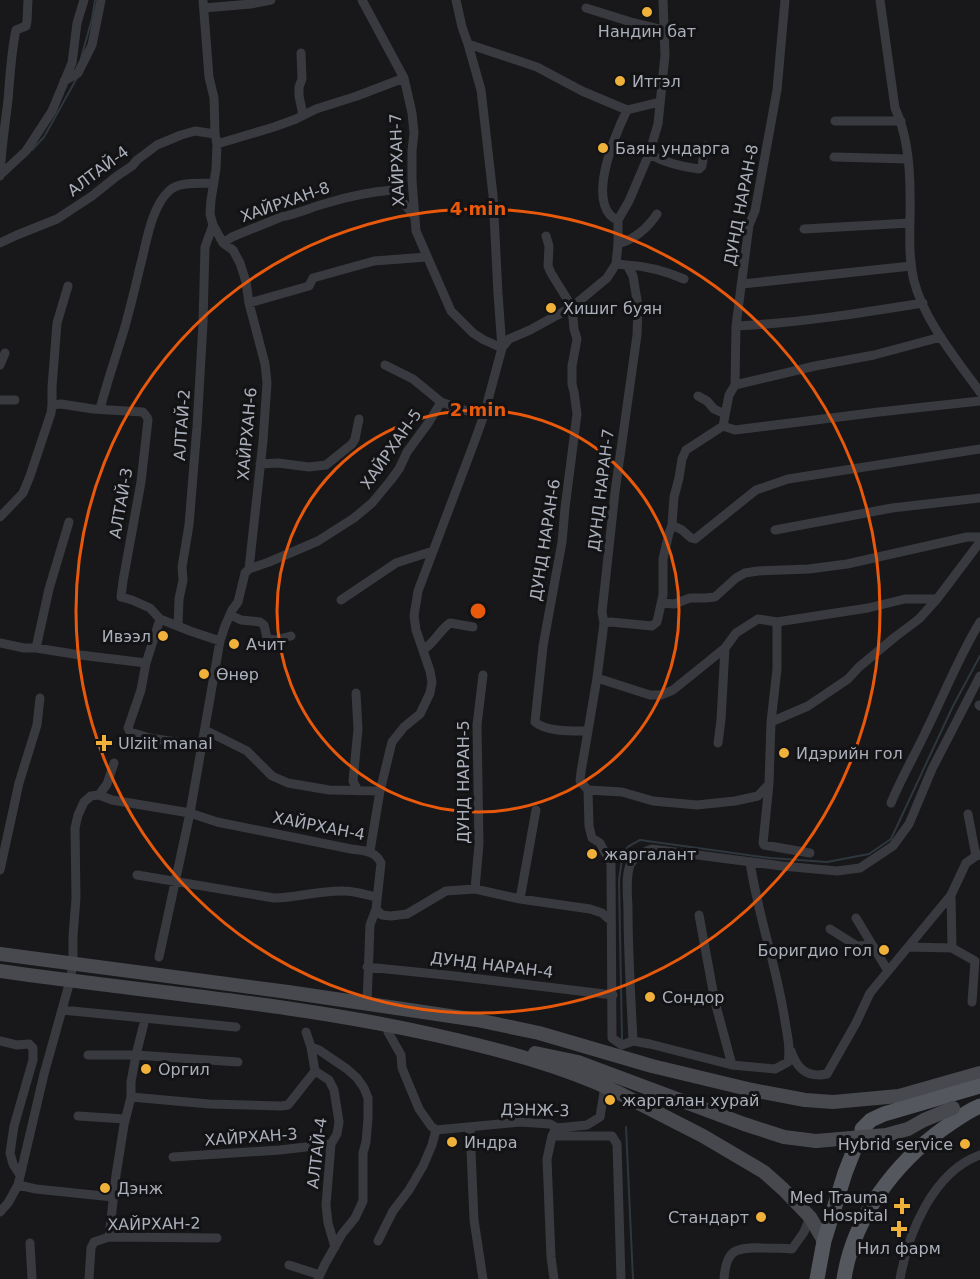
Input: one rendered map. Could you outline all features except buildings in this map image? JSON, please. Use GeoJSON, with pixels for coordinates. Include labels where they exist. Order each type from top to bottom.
{"type":"FeatureCollection","features":[{"type":"Feature","properties":{"kind":"main road"},"geometry":{"type":"LineString","coordinates":[[0,954],[288,992],[477,1020],[539,1033],[643,1064],[805,1100],[833,1102],[899,1096],[980,1073]]}},
{"type":"Feature","properties":{"kind":"main road"},"geometry":{"type":"LineString","coordinates":[[0,971],[286,1007],[483,1046],[545,1064],[605,1086],[703,1136],[764,1172],[783,1188],[810,1217],[824,1240]]}},
{"type":"Feature","properties":{"kind":"main road"},"geometry":{"type":"LineString","coordinates":[[385,1028],[578,1062],[784,1137],[816,1141],[886,1135],[908,1129],[953,1108],[980,1103]]}},
{"type":"Feature","properties":{"kind":"main road"},"geometry":{"type":"LineString","coordinates":[[862,1129],[872,1120],[884,1114],[980,1086]]}},
{"type":"Feature","properties":{"kind":"main road"},"geometry":{"type":"LineString","coordinates":[[844,1279],[852,1247],[864,1218],[876,1199],[911,1155],[929,1139],[980,1103]]}},
{"type":"Feature","properties":{"kind":"main road"},"geometry":{"type":"LineString","coordinates":[[817,1279],[824,1240],[856,1145]]}},
{"type":"Feature","properties":{"kind":"street"},"geometry":{"type":"LineString","coordinates":[[0,176],[0,155],[13,44],[16,30],[26,26],[28,0]]}},
{"type":"Feature","properties":{"kind":"street"},"geometry":{"type":"LineString","coordinates":[[0,176],[26,151],[52,111],[72,63],[77,23],[84,0]]}},
{"type":"Feature","properties":{"kind":"street"},"geometry":{"type":"LineString","coordinates":[[64,81],[78,73],[92,45],[101,0]]}},
{"type":"Feature","properties":{"kind":"street"},"geometry":{"type":"LineString","coordinates":[[271,0],[251,3],[204,4],[216,139],[216,168],[210,214],[223,243],[233,250],[240,263],[249,303],[309,286],[313,278],[374,261],[427,257]]}},
{"type":"Feature","properties":{"kind":"street","name":"ХАЙРХАН-7"},"geometry":{"type":"LineString","coordinates":[[362,0],[404,78],[414,133],[412,161],[416,231],[451,311],[473,333],[502,348]]}},
{"type":"Feature","properties":{"kind":"street"},"geometry":{"type":"LineString","coordinates":[[370,851],[380,791],[392,742],[404,727],[420,714],[430,693],[432,682],[416,630],[414,615],[418,591],[484,415],[502,348],[493,195],[481,90],[456,0]]}},
{"type":"Feature","properties":{"kind":"street"},"geometry":{"type":"LineString","coordinates":[[502,348],[509,339],[572,308],[607,278],[616,264],[618,220],[649,154],[658,124],[665,55],[663,0]]}},
{"type":"Feature","properties":{"kind":"street","name":"ДУНД НАРАН-8"},"geometry":{"type":"LineString","coordinates":[[723,426],[729,395],[735,385],[736,326],[749,225],[755,211],[777,90],[785,0]]}},
{"type":"Feature","properties":{"kind":"street"},"geometry":{"type":"LineString","coordinates":[[880,0],[895,108],[901,121],[908,159],[909,247],[915,282],[941,337],[980,392]]}},
{"type":"Feature","properties":{"kind":"street"},"geometry":{"type":"LineString","coordinates":[[586,8],[664,30]]}},
{"type":"Feature","properties":{"kind":"street"},"geometry":{"type":"LineString","coordinates":[[468,44],[537,67],[582,91],[627,110],[660,102]]}},
{"type":"Feature","properties":{"kind":"street"},"geometry":{"type":"LineString","coordinates":[[302,53],[302,79],[299,96],[303,115]]}},
{"type":"Feature","properties":{"kind":"street"},"geometry":{"type":"LineString","coordinates":[[216,139],[274,127],[316,109],[404,78]]}},
{"type":"Feature","properties":{"kind":"street"},"geometry":{"type":"LineString","coordinates":[[618,220],[609,214],[604,201],[603,183],[612,145],[627,110]]}},
{"type":"Feature","properties":{"kind":"street"},"geometry":{"type":"LineString","coordinates":[[835,121],[901,121]]}},
{"type":"Feature","properties":{"kind":"street","name":"АЛТАЙ-4"},"geometry":{"type":"LineString","coordinates":[[0,243],[57,219],[92,196],[158,145],[195,131],[216,139]]}},
{"type":"Feature","properties":{"kind":"street"},"geometry":{"type":"LineString","coordinates":[[649,154],[679,167],[699,169],[702,166],[705,146]]}},
{"type":"Feature","properties":{"kind":"street"},"geometry":{"type":"LineString","coordinates":[[834,157],[908,159]]}},
{"type":"Feature","properties":{"kind":"street"},"geometry":{"type":"LineString","coordinates":[[100,409],[156,210],[170,190],[188,184],[214,183]]}},
{"type":"Feature","properties":{"kind":"street","name":"ХАЙРХАН-8"},"geometry":{"type":"LineString","coordinates":[[223,243],[281,217],[363,193],[393,190],[414,216]]}},
{"type":"Feature","properties":{"kind":"street"},"geometry":{"type":"LineString","coordinates":[[618,244],[630,240],[646,229],[657,214]]}},
{"type":"Feature","properties":{"kind":"street"},"geometry":{"type":"LineString","coordinates":[[804,229],[910,223]]}},
{"type":"Feature","properties":{"kind":"street","name":"АЛТАЙ-2"},"geometry":{"type":"LineString","coordinates":[[178,626],[178,599],[183,580],[182,567],[189,525],[197,427],[205,247],[213,225]]}},
{"type":"Feature","properties":{"kind":"street"},"geometry":{"type":"LineString","coordinates":[[546,236],[549,246],[550,273],[572,308]]}},
{"type":"Feature","properties":{"kind":"street"},"geometry":{"type":"LineString","coordinates":[[616,264],[644,266],[684,279]]}},
{"type":"Feature","properties":{"kind":"street","name":"ДУНД НАРАН-7"},"geometry":{"type":"LineString","coordinates":[[588,731],[604,623],[602,612],[615,492],[637,335],[638,306],[633,276],[627,265]]}},
{"type":"Feature","properties":{"kind":"street"},"geometry":{"type":"LineString","coordinates":[[742,285],[911,266]]}},
{"type":"Feature","properties":{"kind":"street"},"geometry":{"type":"LineString","coordinates":[[0,518],[23,493],[51,413],[57,323],[68,286]]}},
{"type":"Feature","properties":{"kind":"street","name":"ХАЙРХАН-6"},"geometry":{"type":"LineString","coordinates":[[249,303],[265,364],[267,382],[249,568]]}},
{"type":"Feature","properties":{"kind":"street"},"geometry":{"type":"LineString","coordinates":[[736,326],[821,318],[923,303]]}},
{"type":"Feature","properties":{"kind":"street","name":"ДУНД НАРАН-6"},"geometry":{"type":"LineString","coordinates":[[572,308],[577,339],[572,366],[572,384],[577,414],[564,508],[562,542],[543,646],[535,722],[539,726],[561,730],[588,731]]}},
{"type":"Feature","properties":{"kind":"street"},"geometry":{"type":"LineString","coordinates":[[735,385],[874,355],[941,337]]}},
{"type":"Feature","properties":{"kind":"street"},"geometry":{"type":"LineString","coordinates":[[0,365],[5,353]]}},
{"type":"Feature","properties":{"kind":"street"},"geometry":{"type":"LineString","coordinates":[[385,364],[412,379],[441,402],[484,415]]}},
{"type":"Feature","properties":{"kind":"street"},"geometry":{"type":"LineString","coordinates":[[698,396],[725,414]]}},
{"type":"Feature","properties":{"kind":"street"},"geometry":{"type":"LineString","coordinates":[[0,400],[15,400]]}},
{"type":"Feature","properties":{"kind":"street"},"geometry":{"type":"LineString","coordinates":[[604,623],[611,621],[652,626],[657,622],[663,595],[663,559],[672,525],[674,497],[682,459],[686,450],[723,426],[735,430],[980,401]]}},
{"type":"Feature","properties":{"kind":"street","name":"ХАЙРХАН-5"},"geometry":{"type":"LineString","coordinates":[[249,568],[318,541],[354,518],[372,503],[399,469],[407,452],[441,402]]}},
{"type":"Feature","properties":{"kind":"street","name":"АЛТАЙ-3"},"geometry":{"type":"LineString","coordinates":[[52,405],[143,412],[147,417],[141,482],[121,597],[150,608],[160,619]]}},
{"type":"Feature","properties":{"kind":"street"},"geometry":{"type":"LineString","coordinates":[[260,464],[326,465],[356,439],[359,419]]}},
{"type":"Feature","properties":{"kind":"street"},"geometry":{"type":"LineString","coordinates":[[672,525],[695,539],[756,490],[788,479],[980,449]]}},
{"type":"Feature","properties":{"kind":"street"},"geometry":{"type":"LineString","coordinates":[[775,530],[892,508],[980,498]]}},
{"type":"Feature","properties":{"kind":"street"},"geometry":{"type":"LineString","coordinates":[[36,648],[49,589],[69,522]]}},
{"type":"Feature","properties":{"kind":"street"},"geometry":{"type":"LineString","coordinates":[[662,603],[674,604],[690,598],[715,597],[745,573],[837,565],[967,537],[980,537]]}},
{"type":"Feature","properties":{"kind":"street"},"geometry":{"type":"LineString","coordinates":[[771,722],[808,706],[848,679],[919,619],[980,542]]}},
{"type":"Feature","properties":{"kind":"street"},"geometry":{"type":"LineString","coordinates":[[341,600],[396,563],[433,551]]}},
{"type":"Feature","properties":{"kind":"street"},"geometry":{"type":"LineString","coordinates":[[159,957],[190,813],[220,641],[230,615],[238,602],[245,573],[249,568]]}},
{"type":"Feature","properties":{"kind":"street"},"geometry":{"type":"LineString","coordinates":[[597,678],[650,695],[661,695],[673,690],[725,648],[736,633],[758,619],[777,622],[868,608],[905,599],[937,599]]}},
{"type":"Feature","properties":{"kind":"street"},"geometry":{"type":"LineString","coordinates":[[230,615],[241,620],[260,622],[264,625],[267,638],[275,640],[291,636]]}},
{"type":"Feature","properties":{"kind":"street"},"geometry":{"type":"LineString","coordinates":[[201,746],[150,738],[130,732],[128,728],[160,619],[220,641]]}},
{"type":"Feature","properties":{"kind":"street"},"geometry":{"type":"LineString","coordinates":[[777,622],[777,669],[763,843],[810,853]]}},
{"type":"Feature","properties":{"kind":"street"},"geometry":{"type":"LineString","coordinates":[[891,803],[980,622]]}},
{"type":"Feature","properties":{"kind":"street"},"geometry":{"type":"LineString","coordinates":[[423,650],[450,623],[473,627]]}},
{"type":"Feature","properties":{"kind":"street"},"geometry":{"type":"LineString","coordinates":[[0,643],[146,663]]}},
{"type":"Feature","properties":{"kind":"street"},"geometry":{"type":"LineString","coordinates":[[718,743],[725,648]]}},
{"type":"Feature","properties":{"kind":"street","name":"ДУНД НАРАН-5"},"geometry":{"type":"LineString","coordinates":[[475,890],[479,844],[477,725],[483,675]]}},
{"type":"Feature","properties":{"kind":"street"},"geometry":{"type":"LineString","coordinates":[[633,1041],[628,905],[628,874],[631,862],[645,851],[652,849],[782,866],[837,871],[860,868],[893,846],[909,824],[932,770],[980,676]]}},
{"type":"Feature","properties":{"kind":"street"},"geometry":{"type":"LineString","coordinates":[[356,693],[358,729],[353,781],[358,791]]}},
{"type":"Feature","properties":{"kind":"street"},"geometry":{"type":"LineString","coordinates":[[0,870],[19,783],[37,725],[40,698]]}},
{"type":"Feature","properties":{"kind":"street"},"geometry":{"type":"LineString","coordinates":[[205,730],[247,752],[272,776],[288,783],[329,790],[380,791]]}},
{"type":"Feature","properties":{"kind":"street"},"geometry":{"type":"LineString","coordinates":[[588,731],[580,781],[588,790],[589,826],[592,838],[600,843],[611,864],[612,1038],[622,1045],[633,1041],[732,1065],[775,1069],[788,1062],[791,1051]]}},
{"type":"Feature","properties":{"kind":"street"},"geometry":{"type":"LineString","coordinates":[[0,1212],[8,1203],[19,1180],[44,1074],[70,981],[76,898],[76,821],[84,802],[91,796],[99,795],[107,784],[114,763]]}},
{"type":"Feature","properties":{"kind":"street"},"geometry":{"type":"LineString","coordinates":[[588,790],[622,792],[653,801],[697,805],[758,796],[769,784]]}},
{"type":"Feature","properties":{"kind":"street","name":"ХАЙРХАН-4"},"geometry":{"type":"LineString","coordinates":[[99,795],[112,800],[190,813],[217,822],[370,851],[378,857],[381,863],[377,897]]}},
{"type":"Feature","properties":{"kind":"street"},"geometry":{"type":"LineString","coordinates":[[520,899],[536,810]]}},
{"type":"Feature","properties":{"kind":"street"},"geometry":{"type":"LineString","coordinates":[[750,862],[754,887],[782,998],[791,1051],[796,1064],[805,1072],[817,1076],[827,1074],[870,993],[951,895],[966,864],[978,855],[968,814]]}},
{"type":"Feature","properties":{"kind":"street"},"geometry":{"type":"LineString","coordinates":[[137,875],[273,898],[345,891],[377,897],[376,909],[370,925],[367,1004]]}},
{"type":"Feature","properties":{"kind":"street"},"geometry":{"type":"LineString","coordinates":[[376,909],[382,915],[407,914],[446,891],[475,890],[590,909],[602,913],[611,921]]}},
{"type":"Feature","properties":{"kind":"street"},"geometry":{"type":"LineString","coordinates":[[951,895],[952,948]]}},
{"type":"Feature","properties":{"kind":"street"},"geometry":{"type":"LineString","coordinates":[[699,915],[716,1002],[732,1065]]}},
{"type":"Feature","properties":{"kind":"street"},"geometry":{"type":"LineString","coordinates":[[856,918],[888,971]]}},
{"type":"Feature","properties":{"kind":"street"},"geometry":{"type":"LineString","coordinates":[[830,929],[857,946],[872,945]]}},
{"type":"Feature","properties":{"kind":"street"},"geometry":{"type":"LineString","coordinates":[[908,946],[952,948],[977,961],[972,1002]]}},
{"type":"Feature","properties":{"kind":"street","name":"ДУНД НАРАН-4"},"geometry":{"type":"LineString","coordinates":[[368,967],[613,995]]}},
{"type":"Feature","properties":{"kind":"street"},"geometry":{"type":"LineString","coordinates":[[62,1010],[236,1027]]}},
{"type":"Feature","properties":{"kind":"street"},"geometry":{"type":"LineString","coordinates":[[109,1237],[125,1119],[131,1097],[131,1082],[146,1019]]}},
{"type":"Feature","properties":{"kind":"street"},"geometry":{"type":"LineString","coordinates":[[378,1242],[393,1211],[423,1166],[436,1130],[419,1109],[402,1068],[401,1055],[385,1028]]}},
{"type":"Feature","properties":{"kind":"street"},"geometry":{"type":"LineString","coordinates":[[306,1032],[315,1071]]}},
{"type":"Feature","properties":{"kind":"street"},"geometry":{"type":"LineString","coordinates":[[0,1041],[17,1045],[29,1044],[33,1048],[33,1060],[14,1126],[10,1153],[19,1180],[36,1188],[113,1197]]}},
{"type":"Feature","properties":{"kind":"street"},"geometry":{"type":"LineString","coordinates":[[289,1265],[319,1277],[363,1201],[363,1153],[366,1142],[368,1098],[357,1078],[347,1069],[311,1047]]}},
{"type":"Feature","properties":{"kind":"street"},"geometry":{"type":"LineString","coordinates":[[88,1055],[136,1055],[238,1062]]}},
{"type":"Feature","properties":{"kind":"street","name":"АЛТАЙ-4"},"geometry":{"type":"LineString","coordinates":[[315,1071],[329,1080],[334,1090],[339,1122],[337,1134],[331,1144],[326,1205],[328,1223],[335,1246]]}},
{"type":"Feature","properties":{"kind":"street","name":"ХАЙРХАН-3"},"geometry":{"type":"LineString","coordinates":[[131,1097],[208,1104],[281,1106],[288,1105],[315,1071]]}},
{"type":"Feature","properties":{"kind":"street","name":"ДЭНЖ-3"},"geometry":{"type":"LineString","coordinates":[[436,1130],[520,1122],[550,1124],[555,1132],[587,1125],[600,1118],[605,1086]]}},
{"type":"Feature","properties":{"kind":"street"},"geometry":{"type":"LineString","coordinates":[[78,1116],[125,1119]]}},
{"type":"Feature","properties":{"kind":"street"},"geometry":{"type":"LineString","coordinates":[[470,1127],[474,1220],[483,1279]]}},
{"type":"Feature","properties":{"kind":"street"},"geometry":{"type":"LineString","coordinates":[[554,1279],[547,1159],[555,1132],[612,1136],[617,1144],[621,1279]]}},
{"type":"Feature","properties":{"kind":"street","name":"ХАЙРХАН-3"},"geometry":{"type":"LineString","coordinates":[[173,1157],[331,1144]]}},
{"type":"Feature","properties":{"kind":"street"},"geometry":{"type":"LineString","coordinates":[[900,1279],[902,1265],[917,1220],[936,1189],[970,1158],[980,1155]]}},
{"type":"Feature","properties":{"kind":"street"},"geometry":{"type":"LineString","coordinates":[[724,1279],[728,1257],[737,1249],[748,1247],[792,1249],[804,1232],[810,1217]]}},
{"type":"Feature","properties":{"kind":"street","name":"ХАЙРХАН-2"},"geometry":{"type":"LineString","coordinates":[[89,1279],[91,1248],[94,1242],[109,1237],[217,1239]]}},
{"type":"Feature","properties":{"kind":"street"},"geometry":{"type":"LineString","coordinates":[[30,1243],[32,1279]]}},
{"type":"Feature","properties":{"kind":"waterway"},"geometry":{"type":"LineString","coordinates":[[81,58],[95,0]]}},
{"type":"Feature","properties":{"kind":"waterway"},"geometry":{"type":"LineString","coordinates":[[32,150],[44,137],[78,76]]}},
{"type":"Feature","properties":{"kind":"waterway"},"geometry":{"type":"LineString","coordinates":[[622,1040],[619,880],[623,852],[640,840],[770,858],[827,862],[869,854],[891,839],[953,706],[980,656]]}},
{"type":"Feature","properties":{"kind":"waterway"},"geometry":{"type":"LineString","coordinates":[[626,1127],[633,1279]]}},
{"type":"Feature","properties":{"kind":"place","name":"Нандин бат"},"geometry":{"type":"Point","coordinates":[647,12]}},
{"type":"Feature","properties":{"kind":"place","name":"Итгэл"},"geometry":{"type":"Point","coordinates":[620,81]}},
{"type":"Feature","properties":{"kind":"place","name":"Баян ундарга"},"geometry":{"type":"Point","coordinates":[603,148]}},
{"type":"Feature","properties":{"kind":"place","name":"Хишиг буян"},"geometry":{"type":"Point","coordinates":[551,308]}},
{"type":"Feature","properties":{"kind":"place","name":"Ивээл"},"geometry":{"type":"Point","coordinates":[163,636]}},
{"type":"Feature","properties":{"kind":"place","name":"Ачит"},"geometry":{"type":"Point","coordinates":[234,644]}},
{"type":"Feature","properties":{"kind":"place","name":"Өнөр"},"geometry":{"type":"Point","coordinates":[204,674]}},
{"type":"Feature","properties":{"kind":"place","name":"Ulziit manal"},"geometry":{"type":"Point","coordinates":[104,743]}},
{"type":"Feature","properties":{"kind":"place","name":"Идэрийн гол"},"geometry":{"type":"Point","coordinates":[784,753]}},
{"type":"Feature","properties":{"kind":"place","name":"жаргалант"},"geometry":{"type":"Point","coordinates":[592,854]}},
{"type":"Feature","properties":{"kind":"place","name":"Боригдио гол"},"geometry":{"type":"Point","coordinates":[884,950]}},
{"type":"Feature","properties":{"kind":"place","name":"Сондор"},"geometry":{"type":"Point","coordinates":[650,997]}},
{"type":"Feature","properties":{"kind":"place","name":"Оргил"},"geometry":{"type":"Point","coordinates":[146,1069]}},
{"type":"Feature","properties":{"kind":"place","name":"жаргалан хурай"},"geometry":{"type":"Point","coordinates":[610,1100]}},
{"type":"Feature","properties":{"kind":"place","name":"Индра"},"geometry":{"type":"Point","coordinates":[452,1142]}},
{"type":"Feature","properties":{"kind":"place","name":"Hybrid service"},"geometry":{"type":"Point","coordinates":[965,1144]}},
{"type":"Feature","properties":{"kind":"place","name":"Дэнж"},"geometry":{"type":"Point","coordinates":[105,1188]}},
{"type":"Feature","properties":{"kind":"place","name":"Med Trauma Hospital"},"geometry":{"type":"Point","coordinates":[902,1206]}},
{"type":"Feature","properties":{"kind":"place","name":"Стандарт"},"geometry":{"type":"Point","coordinates":[761,1217]}},
{"type":"Feature","properties":{"kind":"place","name":"Нил фарм"},"geometry":{"type":"Point","coordinates":[899,1229]}}]}
